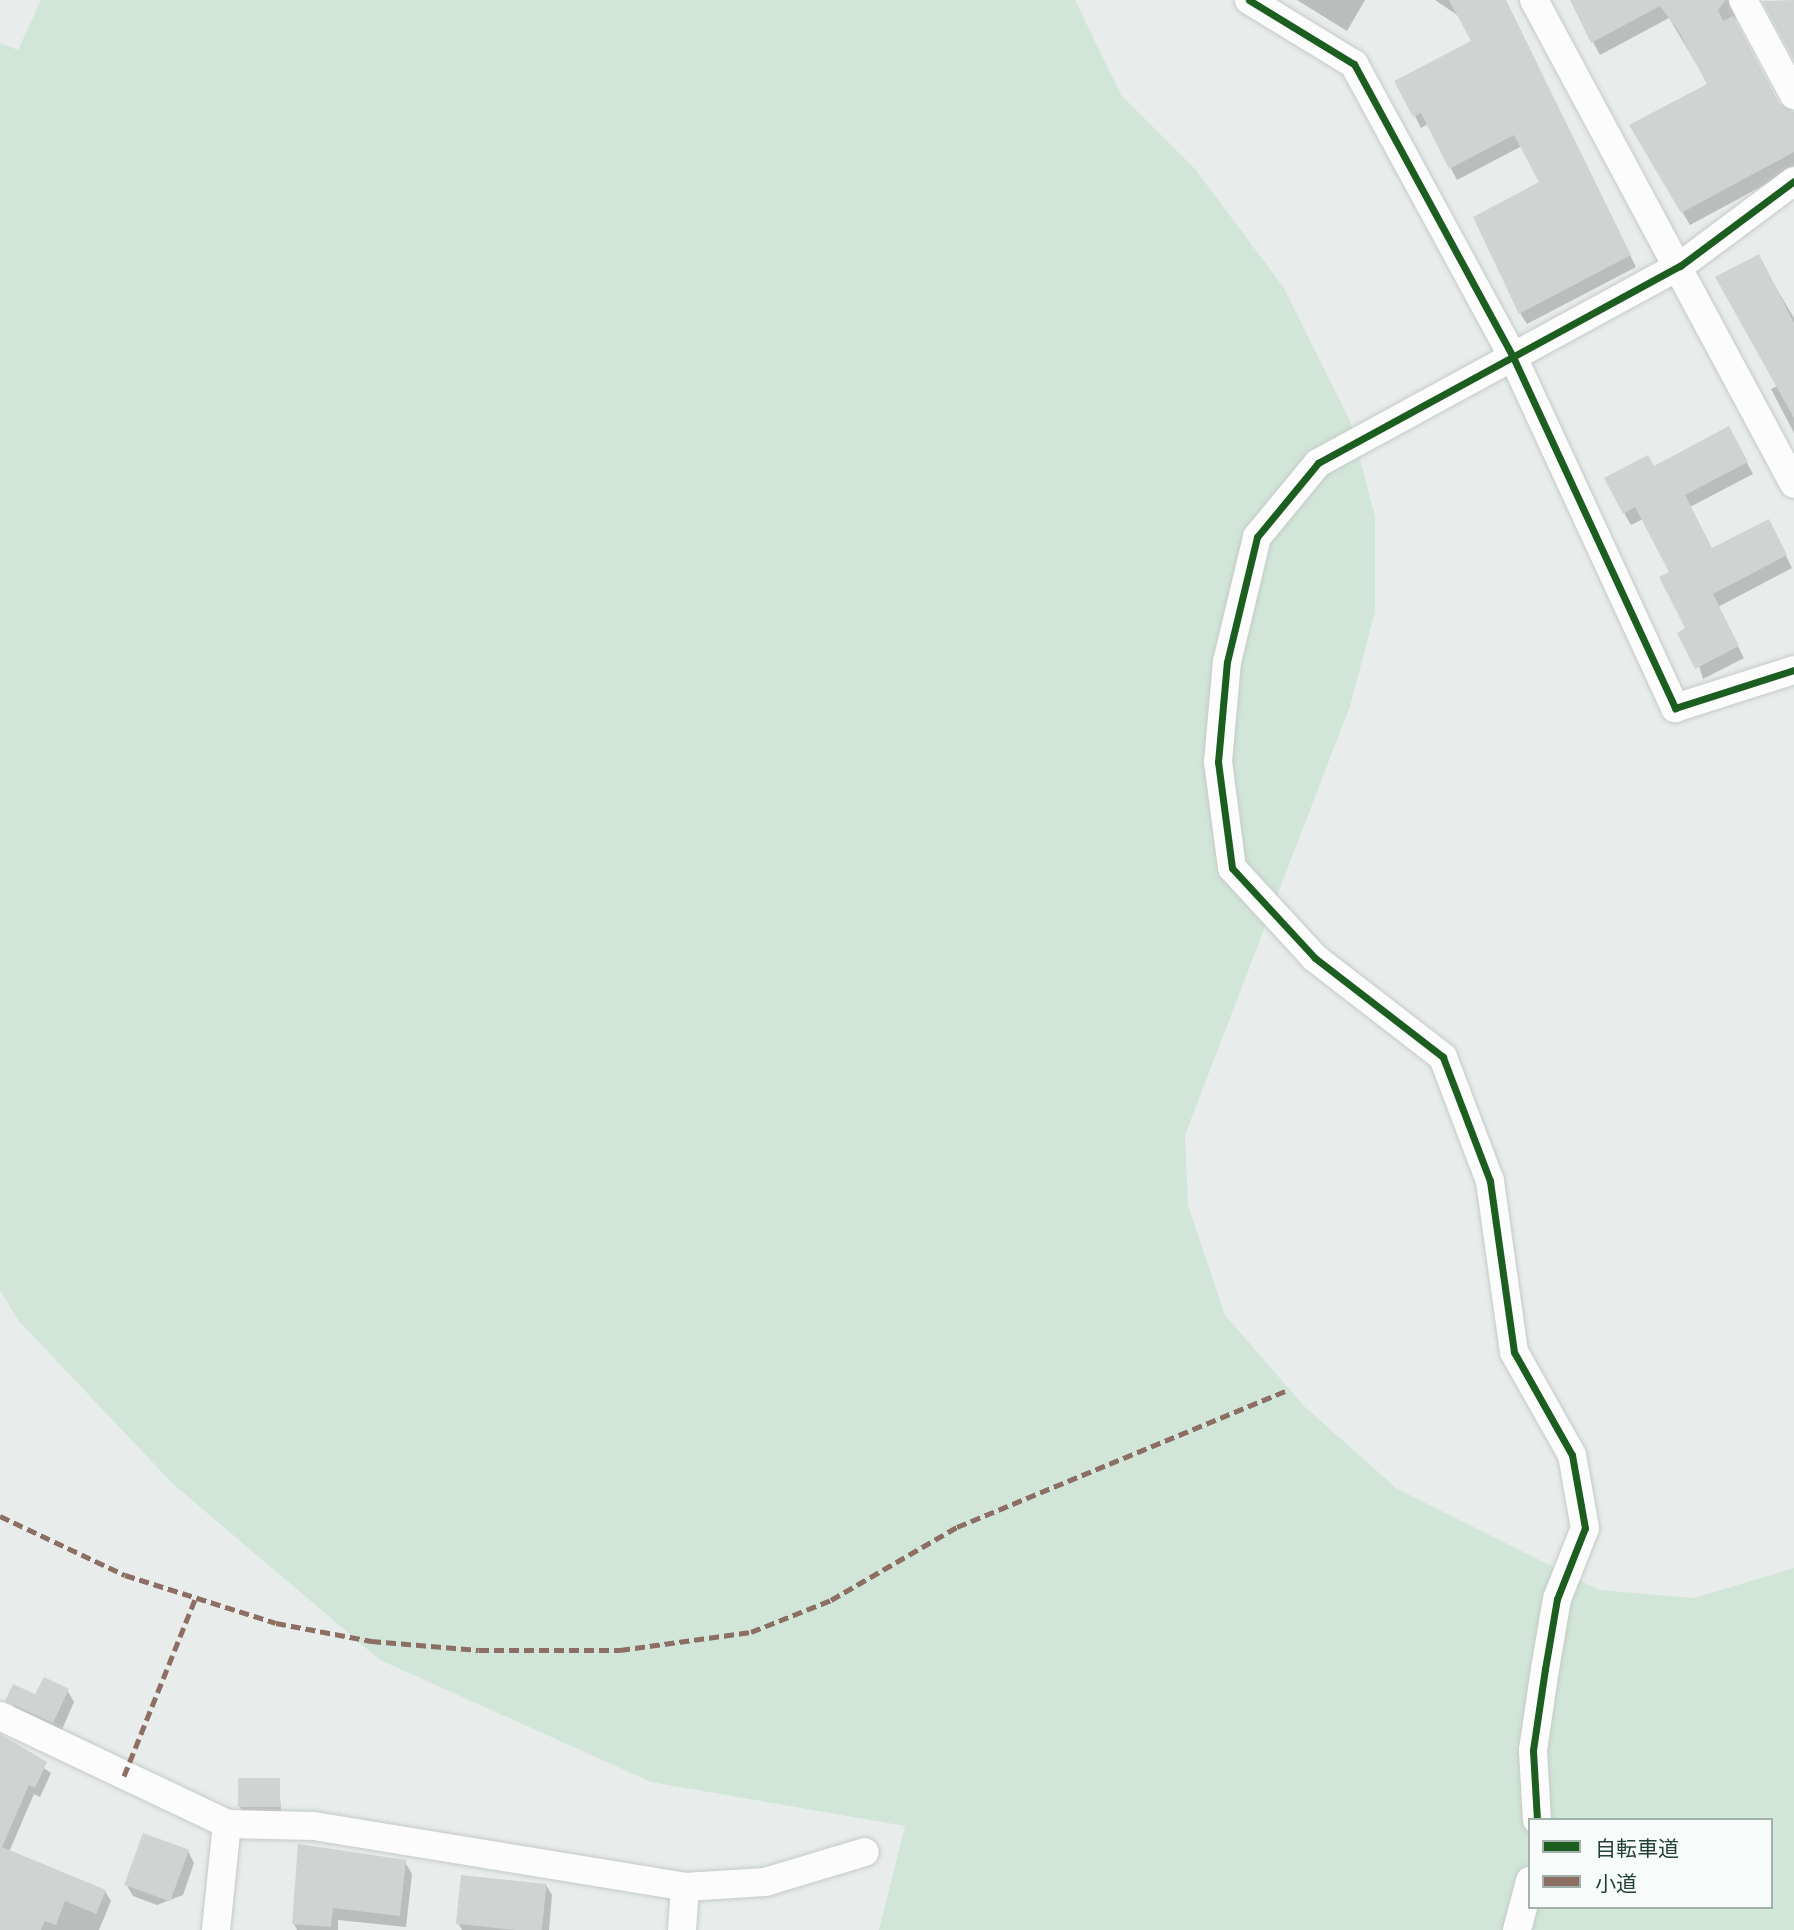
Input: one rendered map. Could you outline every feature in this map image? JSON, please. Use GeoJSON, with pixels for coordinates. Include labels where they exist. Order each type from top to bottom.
{"type":"FeatureCollection","features":[{"type":"Feature","properties":{"kind":"street"},"geometry":{"type":"LineString","coordinates":[[1249,0],[1354,64],[1513,357],[1675,709],[1794,670]]}},
{"type":"Feature","properties":{"kind":"street"},"geometry":{"type":"LineString","coordinates":[[1534,0],[1680,266],[1794,484]]}},
{"type":"Feature","properties":{"kind":"street"},"geometry":{"type":"LineString","coordinates":[[1743,0],[1794,95]]}},
{"type":"Feature","properties":{"kind":"street"},"geometry":{"type":"LineString","coordinates":[[1537,1818],[1533,1750],[1545,1669],[1557,1600],[1585,1528],[1572,1455],[1514,1352],[1490,1181],[1443,1057],[1315,958],[1232,868],[1218,762],[1227,662],[1257,537],[1318,463],[1680,266],[1794,181]]}},
{"type":"Feature","properties":{"kind":"street"},"geometry":{"type":"LineString","coordinates":[[0,1716],[227,1824],[314,1826],[685,1887],[765,1882],[865,1852]]}},
{"type":"Feature","properties":{"kind":"street"},"geometry":{"type":"LineString","coordinates":[[216,1930],[227,1824]]}},
{"type":"Feature","properties":{"kind":"street"},"geometry":{"type":"LineString","coordinates":[[682,1930],[685,1887]]}},
{"type":"Feature","properties":{"kind":"street"},"geometry":{"type":"LineString","coordinates":[[1517,1930],[1528,1889]]}},
{"type":"Feature","properties":{"kind":"green space"},"geometry":{"type":"Polygon","coordinates":[[[41,0],[1075,0],[1121,95],[1195,169],[1284,288],[1350,421],[1375,516],[1375,612],[1350,706],[1185,1135],[1188,1206],[1225,1315],[1304,1406],[1397,1489],[1599,1590],[1694,1598],[1794,1568],[1794,1930],[879,1930],[905,1826],[651,1782],[380,1660],[173,1484],[18,1320],[0,1290],[0,43],[18,50],[41,0]]]}},
{"type":"Feature","properties":{"kind":"building"},"geometry":{"type":"Polygon","coordinates":[[[1449,0],[1506,0],[1631,255],[1519,314],[1473,217],[1539,182],[1514,135],[1449,169],[1421,113],[1413,117],[1394,81],[1471,41],[1449,0]]]}},
{"type":"Feature","properties":{"kind":"building"},"geometry":{"type":"Polygon","coordinates":[[[1570,0],[1726,0],[1718,10],[1723,21],[1733,16],[1779,103],[1794,112],[1794,152],[1681,213],[1629,125],[1707,84],[1678,30],[1660,6],[1591,43],[1570,0]]]}},
{"type":"Feature","properties":{"kind":"building"},"geometry":{"type":"Polygon","coordinates":[[[1794,0],[1794,60],[1762,1],[1794,0]]]}},
{"type":"Feature","properties":{"kind":"building"},"geometry":{"type":"Polygon","coordinates":[[[1759,254],[1794,323],[1794,418],[1715,277],[1759,254]]]}},
{"type":"Feature","properties":{"kind":"building"},"geometry":{"type":"Polygon","coordinates":[[[1729,426],[1748,462],[1685,495],[1712,548],[1769,519],[1787,555],[1713,594],[1739,646],[1695,669],[1677,633],[1685,628],[1659,577],[1669,572],[1635,507],[1623,514],[1604,478],[1648,455],[1654,466],[1729,426]]]}},
{"type":"Feature","properties":{"kind":"building"},"geometry":{"type":"Polygon","coordinates":[[[44,1677],[69,1689],[53,1723],[5,1701],[13,1684],[35,1694],[44,1677]]]}},
{"type":"Feature","properties":{"kind":"building"},"geometry":{"type":"Polygon","coordinates":[[[0,1734],[47,1762],[35,1788],[29,1785],[2,1847],[106,1890],[96,1914],[65,1901],[56,1925],[45,1921],[41,1930],[0,1930],[0,1734]]]}},
{"type":"Feature","properties":{"kind":"building"},"geometry":{"type":"Polygon","coordinates":[[[238,1778],[280,1778],[280,1807],[238,1807],[238,1778]]]}},
{"type":"Feature","properties":{"kind":"building"},"geometry":{"type":"Polygon","coordinates":[[[143,1833],[189,1850],[170,1901],[124,1885],[143,1833]]]}},
{"type":"Feature","properties":{"kind":"building"},"geometry":{"type":"Polygon","coordinates":[[[298,1844],[406,1860],[400,1916],[333,1908],[331,1927],[292,1924],[298,1844]]]}},
{"type":"Feature","properties":{"kind":"building"},"geometry":{"type":"Polygon","coordinates":[[[461,1875],[547,1884],[542,1930],[456,1924],[461,1875]]]}},
{"type":"Feature","properties":{"kind":"marked path"},"geometry":{"type":"LineString","coordinates":[[0,1516],[125,1575],[276,1623],[371,1641],[479,1650],[620,1650],[751,1632],[831,1600],[957,1527],[1286,1391]]}},
{"type":"Feature","properties":{"kind":"marked path"},"geometry":{"type":"LineString","coordinates":[[124,1776],[196,1597]]}},
{"type":"Feature","properties":{"kind":"cycle path"},"geometry":{"type":"LineString","coordinates":[[1249,0],[1354,64],[1513,357],[1675,708],[1794,670]]}},
{"type":"Feature","properties":{"kind":"cycle path"},"geometry":{"type":"LineString","coordinates":[[1537,1818],[1533,1750],[1545,1669],[1557,1599],[1585,1528],[1572,1455],[1514,1352],[1490,1181],[1443,1057],[1315,958],[1232,868],[1218,762],[1227,662],[1257,537],[1318,463],[1680,266],[1794,181]]}}]}
